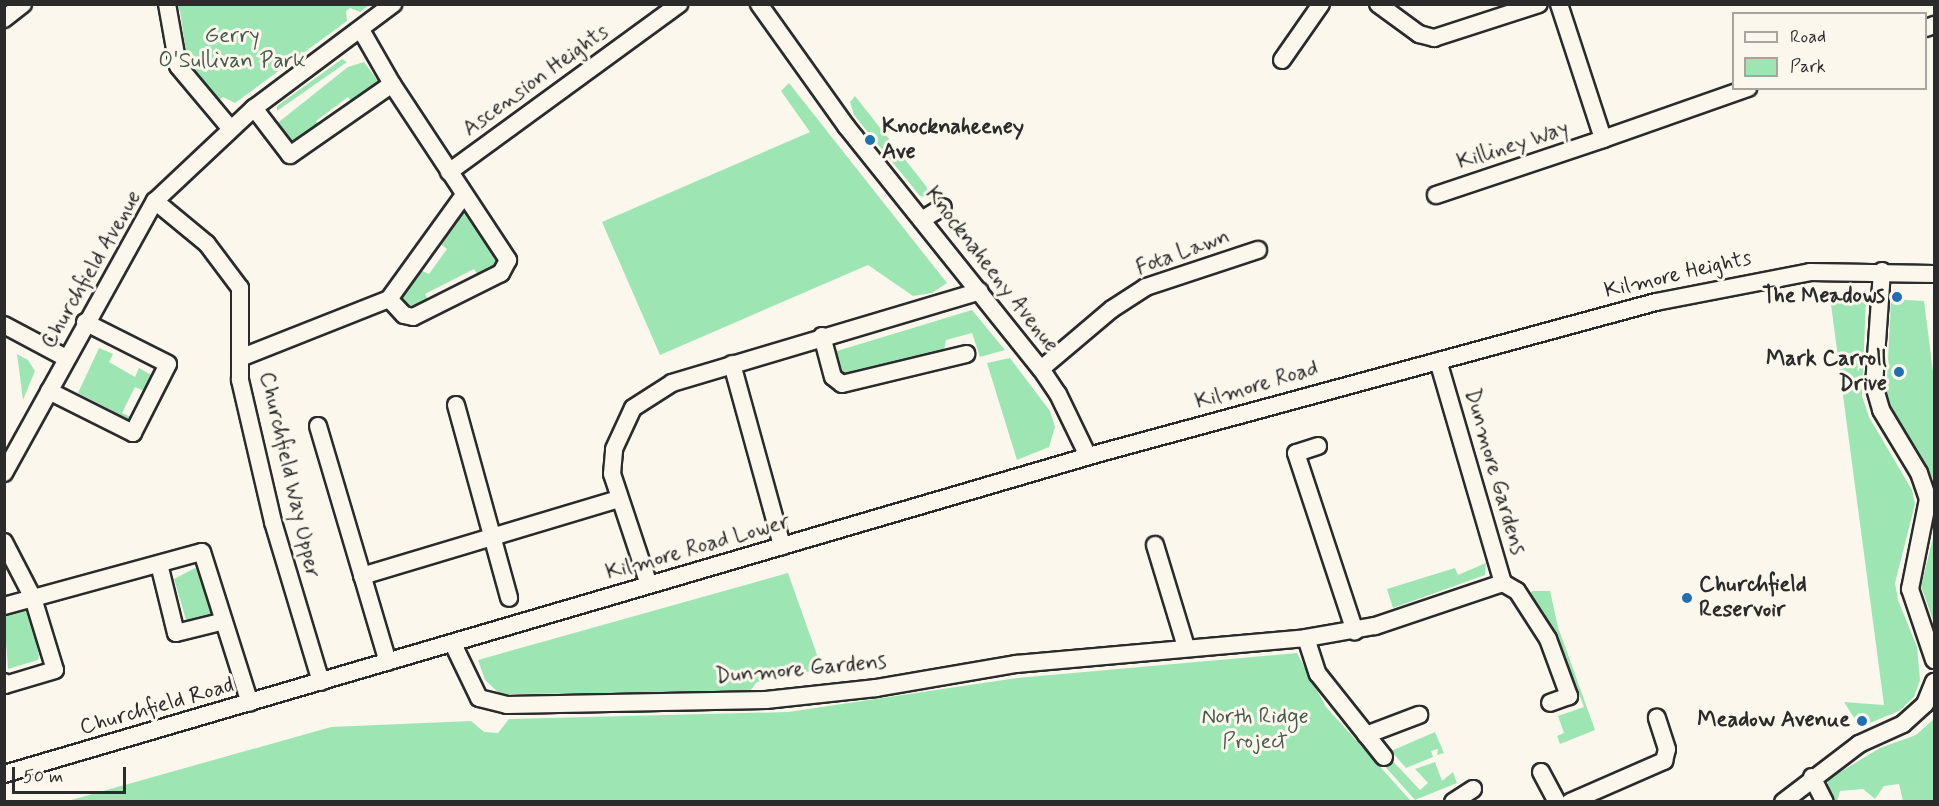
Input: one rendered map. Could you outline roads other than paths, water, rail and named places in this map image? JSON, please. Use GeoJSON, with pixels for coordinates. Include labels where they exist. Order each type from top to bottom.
{"type":"FeatureCollection","features":[{"type":"Feature","properties":{"kind":"street"},"geometry":{"type":"LineString","coordinates":[[4,19],[23,4]]}},
{"type":"Feature","properties":{"kind":"street"},"geometry":{"type":"LineString","coordinates":[[167,4],[178,66],[230,128]]}},
{"type":"Feature","properties":{"kind":"street","name":"Churchfield Avenue"},"geometry":{"type":"LineString","coordinates":[[4,473],[85,322],[155,201],[230,128],[254,108],[393,4]]}},
{"type":"Feature","properties":{"kind":"street","name":"Ascension Heights"},"geometry":{"type":"LineString","coordinates":[[449,172],[679,4]]}},
{"type":"Feature","properties":{"kind":"street","name":"Knocknaheeny Avenue"},"geometry":{"type":"LineString","coordinates":[[759,4],[846,126],[923,219],[1041,369],[1058,394],[1088,456]]}},
{"type":"Feature","properties":{"kind":"street"},"geometry":{"type":"LineString","coordinates":[[1282,60],[1321,4]]}},
{"type":"Feature","properties":{"kind":"street"},"geometry":{"type":"LineString","coordinates":[[1378,4],[1419,34],[1434,38],[1539,4]]}},
{"type":"Feature","properties":{"kind":"street"},"geometry":{"type":"LineString","coordinates":[[1559,4],[1603,139]]}},
{"type":"Feature","properties":{"kind":"street"},"geometry":{"type":"LineString","coordinates":[[361,30],[392,84],[508,260],[505,270],[413,317],[404,315],[389,299]]}},
{"type":"Feature","properties":{"kind":"street"},"geometry":{"type":"LineString","coordinates":[[254,108],[290,155],[392,84]]}},
{"type":"Feature","properties":{"kind":"street","name":"Killiney Way"},"geometry":{"type":"LineString","coordinates":[[1436,195],[1742,90]]}},
{"type":"Feature","properties":{"kind":"street"},"geometry":{"type":"LineString","coordinates":[[240,358],[389,299],[464,195]]}},
{"type":"Feature","properties":{"kind":"street","name":"Churchfield Way Upper"},"geometry":{"type":"LineString","coordinates":[[155,201],[207,244],[240,288],[240,380],[273,522],[321,682]]}},
{"type":"Feature","properties":{"kind":"street"},"geometry":{"type":"LineString","coordinates":[[923,219],[944,207]]}},
{"type":"Feature","properties":{"kind":"street","name":"Fota Lawn"},"geometry":{"type":"LineString","coordinates":[[1041,369],[1112,309],[1146,287],[1258,250]]}},
{"type":"Feature","properties":{"kind":"street"},"geometry":{"type":"LineString","coordinates":[[1882,271],[1874,385],[1881,410],[1926,490],[1929,510],[1910,589],[1935,660]]}},
{"type":"Feature","properties":{"kind":"street","name":"Kilmore Heights"},"geometry":{"type":"LineString","coordinates":[[1438,361],[1718,287],[1809,272],[1882,271],[1935,274]]}},
{"type":"Feature","properties":{"kind":"street"},"geometry":{"type":"LineString","coordinates":[[649,585],[618,499],[612,474],[614,449],[633,408],[672,383],[822,336],[980,291]]}},
{"type":"Feature","properties":{"kind":"street"},"geometry":{"type":"LineString","coordinates":[[49,391],[133,433],[168,364],[85,322]]}},
{"type":"Feature","properties":{"kind":"street"},"geometry":{"type":"LineString","coordinates":[[4,325],[66,358]]}},
{"type":"Feature","properties":{"kind":"street"},"geometry":{"type":"LineString","coordinates":[[822,336],[833,377],[842,384],[966,354]]}},
{"type":"Feature","properties":{"kind":"street","name":"Kilmore Road"},"geometry":{"type":"LineString","coordinates":[[1088,456],[1438,361]]}},
{"type":"Feature","properties":{"kind":"street","name":"Dunmore Gardens"},"geometry":{"type":"LineString","coordinates":[[453,644],[479,698],[507,705],[766,700],[876,688],[1016,664],[1306,638],[1355,631],[1503,583],[1438,361]]}},
{"type":"Feature","properties":{"kind":"street"},"geometry":{"type":"LineString","coordinates":[[732,364],[782,546]]}},
{"type":"Feature","properties":{"kind":"street"},"geometry":{"type":"LineString","coordinates":[[456,405],[509,598]]}},
{"type":"Feature","properties":{"kind":"street"},"geometry":{"type":"LineString","coordinates":[[318,426],[388,662]]}},
{"type":"Feature","properties":{"kind":"street"},"geometry":{"type":"LineString","coordinates":[[1317,446],[1296,453],[1355,631]]}},
{"type":"Feature","properties":{"kind":"street","name":"Kilmore Road Lower"},"geometry":{"type":"LineString","coordinates":[[321,682],[1088,456]]}},
{"type":"Feature","properties":{"kind":"street"},"geometry":{"type":"LineString","coordinates":[[362,576],[618,499]]}},
{"type":"Feature","properties":{"kind":"street"},"geometry":{"type":"LineString","coordinates":[[4,542],[33,598],[56,670],[6,685],[4,682]]}},
{"type":"Feature","properties":{"kind":"street"},"geometry":{"type":"LineString","coordinates":[[1155,545],[1186,648]]}},
{"type":"Feature","properties":{"kind":"street"},"geometry":{"type":"LineString","coordinates":[[4,606],[202,552],[250,703]]}},
{"type":"Feature","properties":{"kind":"street"},"geometry":{"type":"LineString","coordinates":[[159,564],[176,633],[224,621]]}},
{"type":"Feature","properties":{"kind":"street"},"geometry":{"type":"LineString","coordinates":[[1503,583],[1517,591],[1547,636],[1569,696],[1550,703]]}},
{"type":"Feature","properties":{"kind":"street"},"geometry":{"type":"LineString","coordinates":[[1306,638],[1315,670],[1384,757]]}},
{"type":"Feature","properties":{"kind":"street","name":"Churchfield Road"},"geometry":{"type":"LineString","coordinates":[[4,774],[321,682]]}},
{"type":"Feature","properties":{"kind":"street"},"geometry":{"type":"LineString","coordinates":[[1783,801],[1812,777],[1859,744],[1903,724],[1925,704],[1935,682]]}},
{"type":"Feature","properties":{"kind":"street"},"geometry":{"type":"LineString","coordinates":[[1366,735],[1419,715]]}},
{"type":"Feature","properties":{"kind":"street"},"geometry":{"type":"LineString","coordinates":[[1570,801],[1602,796],[1664,761],[1667,749],[1657,718]]}},
{"type":"Feature","properties":{"kind":"street"},"geometry":{"type":"LineString","coordinates":[[1541,772],[1557,801]]}},
{"type":"Feature","properties":{"kind":"street"},"geometry":{"type":"LineString","coordinates":[[1812,777],[1825,801]]}},
{"type":"Feature","properties":{"kind":"street"},"geometry":{"type":"LineString","coordinates":[[1453,801],[1473,789]]}},
{"type":"Feature","properties":{"kind":"place","name":"Knocknaheeney Ave"},"geometry":{"type":"Point","coordinates":[870,140]}},
{"type":"Feature","properties":{"kind":"place","name":"The Meadows"},"geometry":{"type":"Point","coordinates":[1897,297]}},
{"type":"Feature","properties":{"kind":"place","name":"Mark Carroll Drive"},"geometry":{"type":"Point","coordinates":[1899,372]}},
{"type":"Feature","properties":{"kind":"place","name":"Churchfield Reservoir"},"geometry":{"type":"Point","coordinates":[1687,598]}},
{"type":"Feature","properties":{"kind":"place","name":"Meadow Avenue"},"geometry":{"type":"Point","coordinates":[1862,721]}},
{"type":"Feature","properties":{"kind":"park label","name":"Gerry O'Sullivan Park"},"geometry":{"type":"Point","coordinates":[232,48]}},
{"type":"Feature","properties":{"kind":"park label","name":"North Ridge Project"},"geometry":{"type":"Point","coordinates":[1255,730]}}]}
